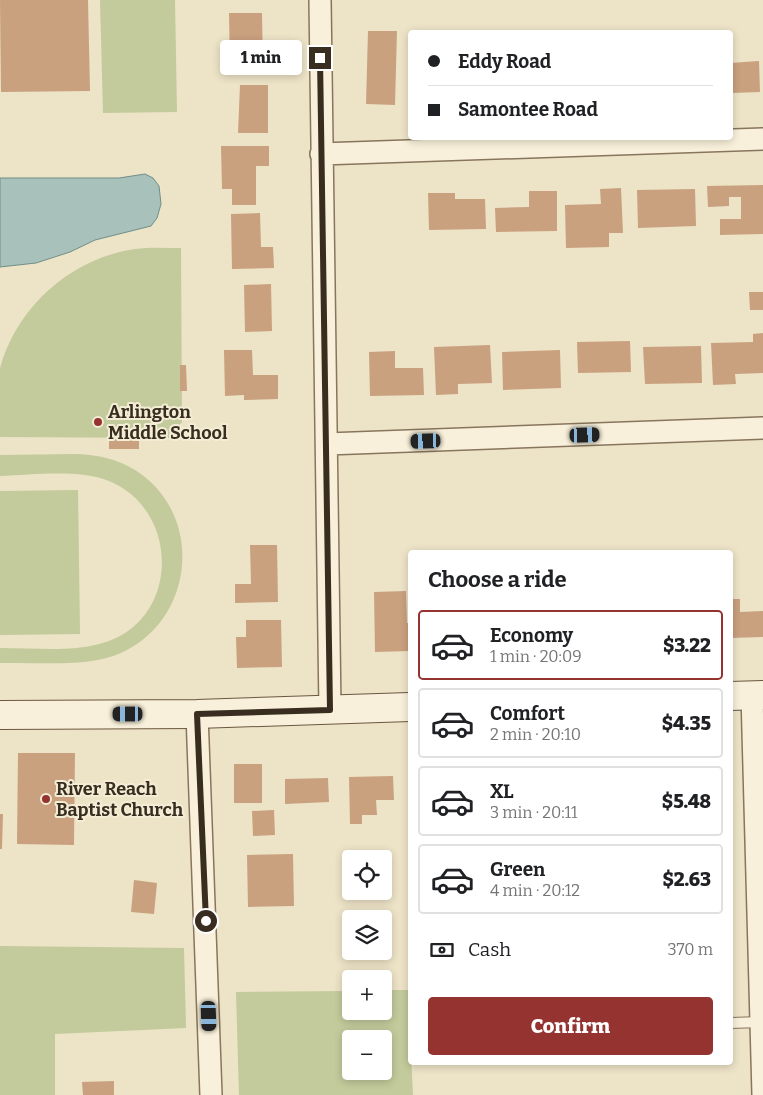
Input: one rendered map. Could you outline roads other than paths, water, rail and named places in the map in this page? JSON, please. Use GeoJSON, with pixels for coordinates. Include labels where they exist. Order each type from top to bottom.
{"type":"FeatureCollection","features":[{"type":"Feature","properties":{"kind":"street"},"geometry":{"type":"LineString","coordinates":[[320,0],[330,710]]}},
{"type":"Feature","properties":{"kind":"street"},"geometry":{"type":"LineString","coordinates":[[321,154],[763,139]]}},
{"type":"Feature","properties":{"kind":"street"},"geometry":{"type":"LineString","coordinates":[[327,444],[763,428]]}},
{"type":"Feature","properties":{"kind":"street"},"geometry":{"type":"LineString","coordinates":[[748,695],[762,1022],[763,1095]]}},
{"type":"Feature","properties":{"kind":"street"},"geometry":{"type":"LineString","coordinates":[[0,714],[197,714],[408,707]]}},
{"type":"Feature","properties":{"kind":"street"},"geometry":{"type":"LineString","coordinates":[[197,714],[211,1095]]}},
{"type":"Feature","properties":{"kind":"lane"},"geometry":{"type":"LineString","coordinates":[[733,1023],[762,1022]]}},
{"type":"Feature","properties":{"kind":"water"},"geometry":{"type":"Polygon","coordinates":[[[145,174],[153,178],[159,186],[161,204],[157,218],[151,226],[95,240],[70,252],[36,263],[0,267],[0,178],[119,178],[145,174]]]}},
{"type":"Feature","properties":{"kind":"place","name":"Arlington Middle School"},"geometry":{"type":"Point","coordinates":[98,422]}},
{"type":"Feature","properties":{"kind":"place","name":"River Reach Baptist Church"},"geometry":{"type":"Point","coordinates":[46,799]}}]}
